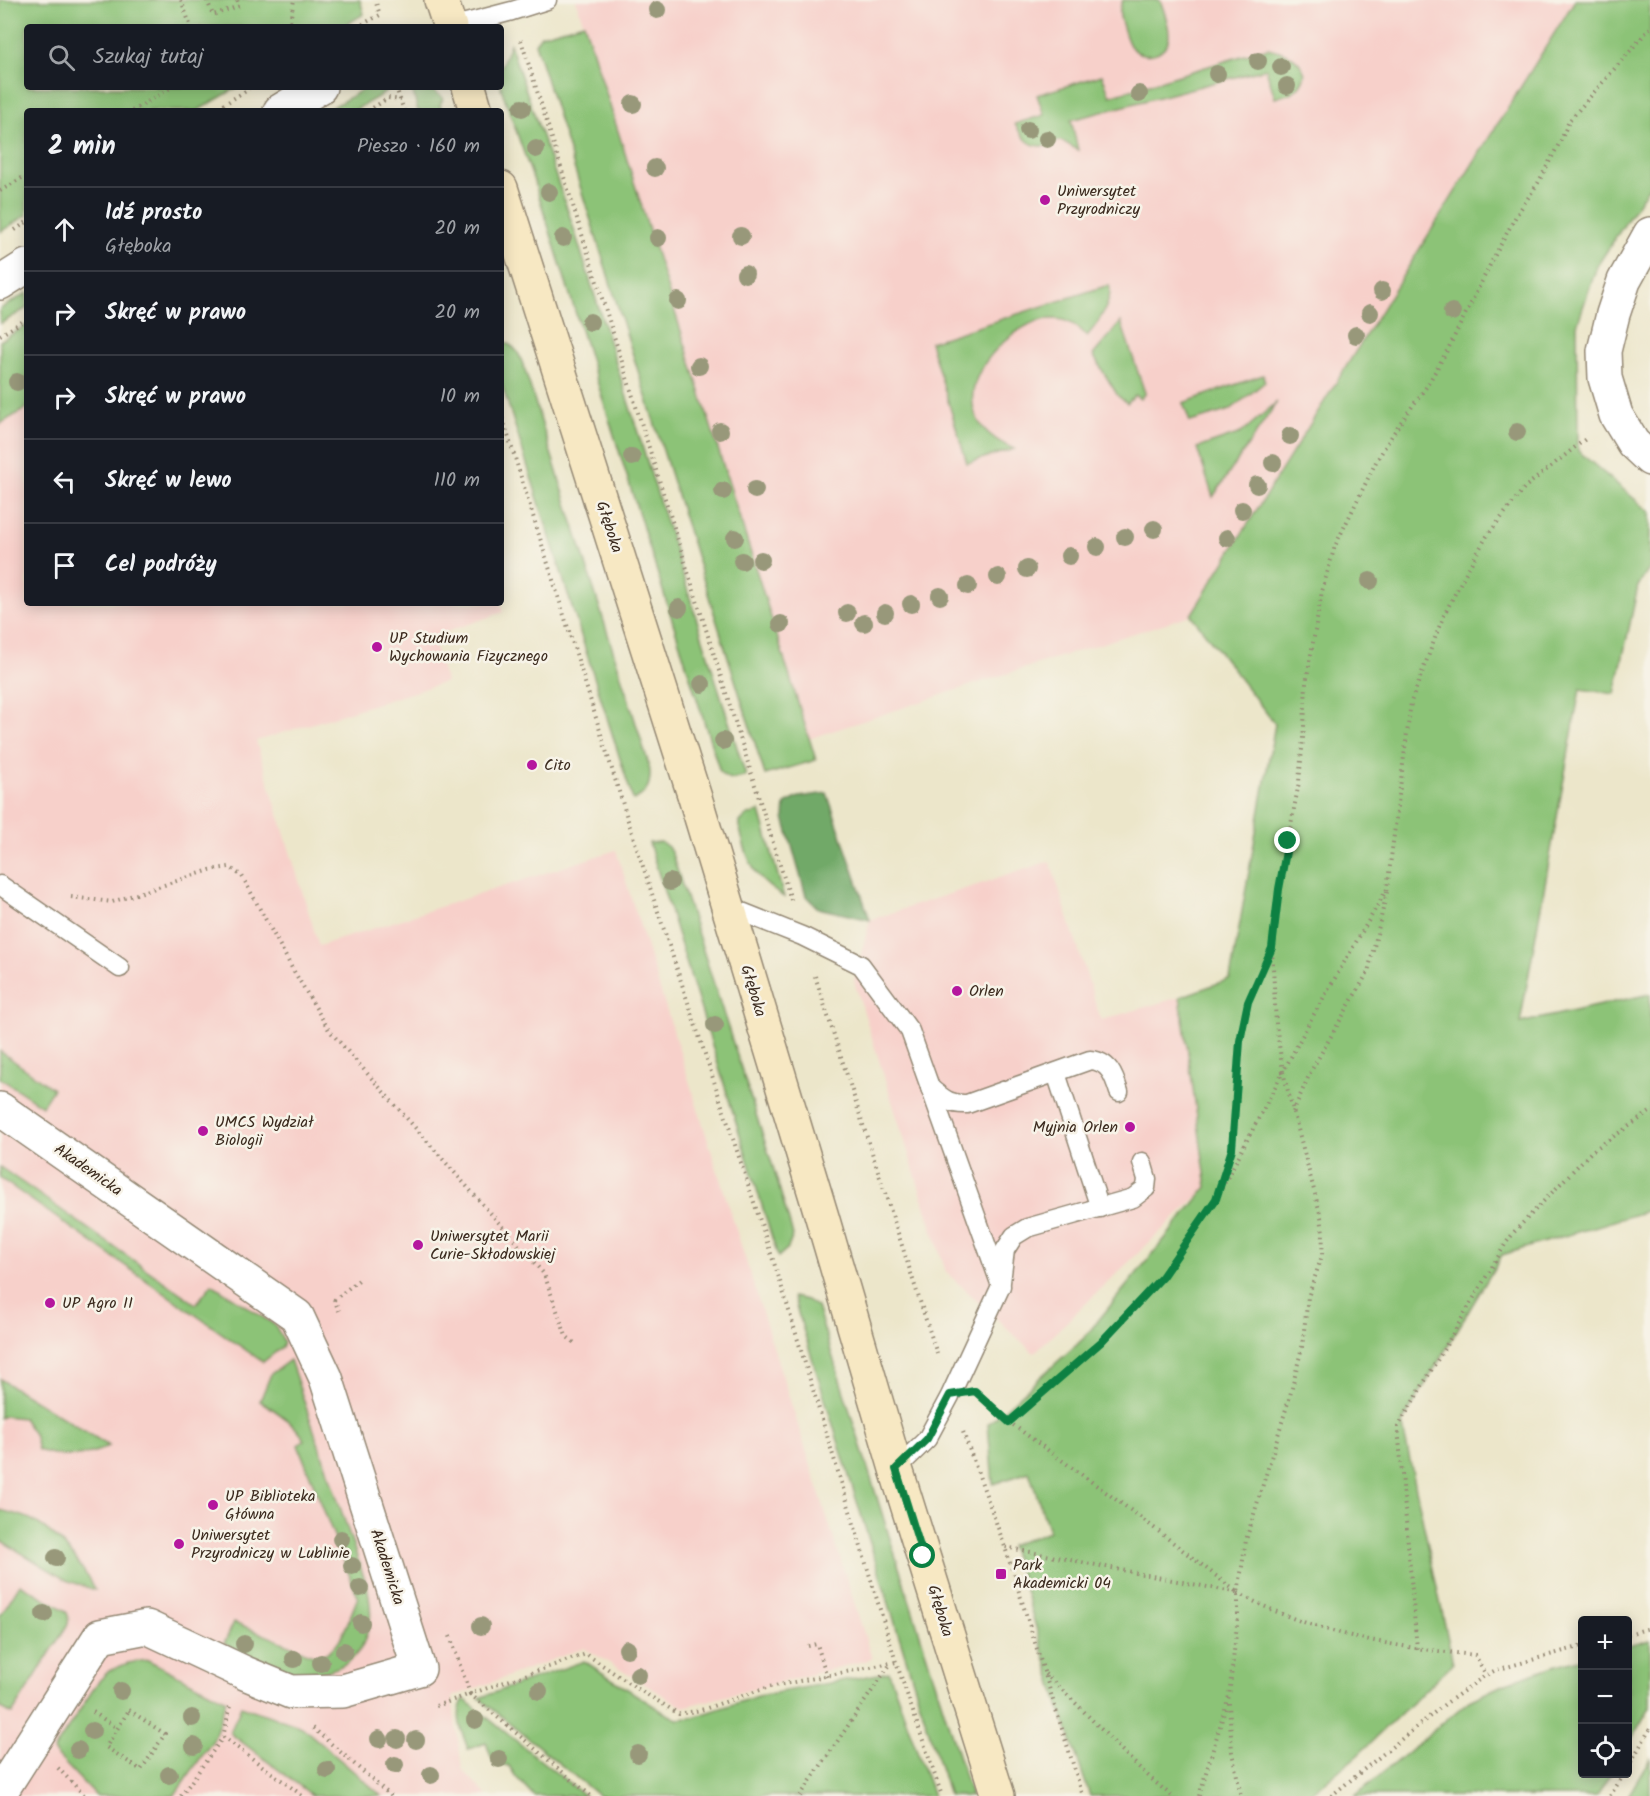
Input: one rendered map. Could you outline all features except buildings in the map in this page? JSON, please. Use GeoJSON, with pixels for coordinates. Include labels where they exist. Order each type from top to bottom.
{"type":"FeatureCollection","features":[{"type":"Feature","properties":{"kind":"street"},"geometry":{"type":"LineString","coordinates":[[441,0],[449,24]]}},
{"type":"Feature","properties":{"kind":"street"},"geometry":{"type":"LineString","coordinates":[[285,108],[315,90]]}},
{"type":"Feature","properties":{"kind":"street"},"geometry":{"type":"LineString","coordinates":[[470,90],[475,108]]}},
{"type":"Feature","properties":{"kind":"street","name":"Głęboka"},"geometry":{"type":"LineString","coordinates":[[504,197],[693,793],[819,1206],[896,1469],[998,1796]]}},
{"type":"Feature","properties":{"kind":"street"},"geometry":{"type":"LineString","coordinates":[[1650,234],[1624,281],[1604,351],[1605,378],[1616,415],[1633,443],[1650,459]]}},
{"type":"Feature","properties":{"kind":"street"},"geometry":{"type":"LineString","coordinates":[[0,283],[24,268]]}},
{"type":"Feature","properties":{"kind":"street","name":"Akademicka"},"geometry":{"type":"LineString","coordinates":[[0,1109],[297,1316],[326,1378],[418,1669],[343,1691],[291,1692],[244,1673],[147,1627],[100,1636],[0,1793]]}},
{"type":"Feature","properties":{"kind":"lane"},"geometry":{"type":"LineString","coordinates":[[462,24],[512,12],[547,0]]}},
{"type":"Feature","properties":{"kind":"lane"},"geometry":{"type":"LineString","coordinates":[[0,885],[120,968]]}},
{"type":"Feature","properties":{"kind":"lane"},"geometry":{"type":"LineString","coordinates":[[727,906],[802,936],[861,965],[910,1031],[1000,1287]]}},
{"type":"Feature","properties":{"kind":"lane"},"geometry":{"type":"LineString","coordinates":[[930,1088],[945,1100],[957,1105],[967,1104],[1089,1060],[1098,1060],[1106,1065],[1114,1077],[1119,1092]]}},
{"type":"Feature","properties":{"kind":"lane"},"geometry":{"type":"LineString","coordinates":[[1056,1073],[1100,1208]]}},
{"type":"Feature","properties":{"kind":"lane"},"geometry":{"type":"LineString","coordinates":[[896,1469],[927,1439],[950,1395],[1000,1287],[1005,1250],[1014,1236],[1027,1228],[1133,1198],[1146,1188],[1147,1179],[1142,1162]]}},
{"type":"Feature","properties":{"kind":"path"},"geometry":{"type":"LineString","coordinates":[[181,0],[190,24]]}},
{"type":"Feature","properties":{"kind":"path"},"geometry":{"type":"LineString","coordinates":[[207,0],[213,15],[239,6],[237,0]]}},
{"type":"Feature","properties":{"kind":"path"},"geometry":{"type":"LineString","coordinates":[[290,24],[294,0]]}},
{"type":"Feature","properties":{"kind":"path"},"geometry":{"type":"LineString","coordinates":[[363,24],[380,15],[375,0]]}},
{"type":"Feature","properties":{"kind":"path"},"geometry":{"type":"LineString","coordinates":[[1241,1796],[1232,1752],[1229,1696],[1238,1616],[1238,1593],[1246,1540],[1290,1396],[1302,1347],[1308,1297],[1322,1256],[1321,1217],[1283,1072],[1276,1024],[1272,948],[1279,889],[1299,782],[1306,683],[1322,591],[1335,546],[1377,460],[1427,386],[1516,216],[1538,183],[1569,121],[1650,28]]}},
{"type":"Feature","properties":{"kind":"path"},"geometry":{"type":"LineString","coordinates":[[137,108],[167,90]]}},
{"type":"Feature","properties":{"kind":"path"},"geometry":{"type":"LineString","coordinates":[[218,108],[247,90]]}},
{"type":"Feature","properties":{"kind":"path"},"geometry":{"type":"LineString","coordinates":[[397,90],[403,108]]}},
{"type":"Feature","properties":{"kind":"path"},"geometry":{"type":"LineString","coordinates":[[373,108],[388,98],[401,100]]}},
{"type":"Feature","properties":{"kind":"path"},"geometry":{"type":"LineString","coordinates":[[0,191],[24,177]]}},
{"type":"Feature","properties":{"kind":"path"},"geometry":{"type":"LineString","coordinates":[[0,335],[24,321]]}},
{"type":"Feature","properties":{"kind":"path"},"geometry":{"type":"LineString","coordinates":[[1293,1113],[1311,1071],[1368,972],[1387,889],[1411,702],[1443,617],[1487,536],[1525,487],[1616,415]]}},
{"type":"Feature","properties":{"kind":"path"},"geometry":{"type":"LineString","coordinates":[[504,423],[630,827],[779,1278],[893,1662],[942,1796]]}},
{"type":"Feature","properties":{"kind":"path"},"geometry":{"type":"LineString","coordinates":[[112,902],[210,870],[229,867],[242,876],[329,1030],[544,1274],[566,1336],[577,1345]]}},
{"type":"Feature","properties":{"kind":"path"},"geometry":{"type":"LineString","coordinates":[[1009,1422],[1101,1342],[1162,1277],[1216,1199],[1310,1021],[1387,889]]}},
{"type":"Feature","properties":{"kind":"path"},"geometry":{"type":"LineString","coordinates":[[1216,1199],[1232,1149],[1240,1041],[1248,1002],[1272,948]]}},
{"type":"Feature","properties":{"kind":"path"},"geometry":{"type":"LineString","coordinates":[[1417,1649],[1398,1427],[1515,1231],[1592,1151],[1650,1112]]}},
{"type":"Feature","properties":{"kind":"path"},"geometry":{"type":"LineString","coordinates":[[326,1306],[360,1279]]}},
{"type":"Feature","properties":{"kind":"path"},"geometry":{"type":"LineString","coordinates":[[950,1395],[975,1391],[1009,1422],[1140,1517],[1238,1593],[1255,1602],[1305,1623],[1358,1638],[1417,1649],[1475,1655],[1486,1675]]}},
{"type":"Feature","properties":{"kind":"path"},"geometry":{"type":"LineString","coordinates":[[1005,1547],[1238,1593]]}},
{"type":"Feature","properties":{"kind":"path"},"geometry":{"type":"LineString","coordinates":[[1632,1633],[1650,1628]]}},
{"type":"Feature","properties":{"kind":"path"},"geometry":{"type":"LineString","coordinates":[[808,1646],[817,1644],[827,1677]]}},
{"type":"Feature","properties":{"kind":"path"},"geometry":{"type":"LineString","coordinates":[[1331,1796],[1445,1704],[1486,1675],[1496,1670],[1578,1647]]}},
{"type":"Feature","properties":{"kind":"path"},"geometry":{"type":"LineString","coordinates":[[436,1707],[586,1654],[679,1714],[701,1710],[769,1687],[893,1662]]}},
{"type":"Feature","properties":{"kind":"path"},"geometry":{"type":"LineString","coordinates":[[800,1796],[893,1662]]}},
{"type":"Feature","properties":{"kind":"path"},"geometry":{"type":"LineString","coordinates":[[1043,1672],[1172,1796]]}},
{"type":"Feature","properties":{"kind":"path"},"geometry":{"type":"LineString","coordinates":[[470,1694],[591,1796]]}},
{"type":"Feature","properties":{"kind":"path"},"geometry":{"type":"LineString","coordinates":[[1199,1796],[1229,1696]]}},
{"type":"Feature","properties":{"kind":"path"},"geometry":{"type":"LineString","coordinates":[[181,1796],[223,1737],[231,1701]]}},
{"type":"Feature","properties":{"kind":"path"},"geometry":{"type":"LineString","coordinates":[[89,1709],[117,1728]]}},
{"type":"Feature","properties":{"kind":"path"},"geometry":{"type":"LineString","coordinates":[[129,1710],[165,1734],[141,1770],[106,1747],[117,1728],[129,1710]]}},
{"type":"Feature","properties":{"kind":"path"},"geometry":{"type":"LineString","coordinates":[[307,1723],[391,1796]]}},
{"type":"Feature","properties":{"kind":"path"},"geometry":{"type":"LineString","coordinates":[[1632,1760],[1650,1729]]}},
{"type":"Feature","properties":{"kind":"path"},"geometry":{"type":"LineString","coordinates":[[223,1737],[303,1796]]}},
{"type":"Feature","properties":{"kind":"path"},"geometry":{"type":"LineString","coordinates":[[1610,1796],[1621,1778]]}},
{"type":"Feature","properties":{"kind":"shaded area","name":"Uniwersytet Przyrodniczy"},"geometry":{"type":"Polygon","coordinates":[[[576,0],[1575,0],[1191,615],[808,739],[576,0]]]}},
{"type":"Feature","properties":{"kind":"shaded area","name":"Uniwersytet Marii Curie-Skłodowskiej"},"geometry":{"type":"Polygon","coordinates":[[[24,327],[24,606],[501,606],[503,612],[432,637],[446,682],[256,741],[319,946],[616,850],[872,1659],[683,1707],[584,1648],[452,1697],[462,1769],[487,1796],[0,1796],[0,341],[24,327]]]}},
{"type":"Feature","properties":{"kind":"shaded area"},"geometry":{"type":"Polygon","coordinates":[[[1050,861],[1101,1020],[1180,997],[1207,1187],[1034,1353],[946,1272],[854,981],[870,920],[1050,861]]]}},
{"type":"Feature","properties":{"kind":"green space"},"geometry":{"type":"Polygon","coordinates":[[[0,0],[360,0],[364,14],[347,24],[24,24],[24,90],[233,90],[202,108],[24,108],[24,217],[0,232],[0,0]]]}},
{"type":"Feature","properties":{"kind":"green space"},"geometry":{"type":"Polygon","coordinates":[[[1123,0],[1159,0],[1161,2],[1169,34],[1168,41],[1161,51],[1149,55],[1137,52],[1130,46],[1120,16],[1123,0]]]}},
{"type":"Feature","properties":{"kind":"green space"},"geometry":{"type":"Polygon","coordinates":[[[1575,0],[1650,0],[1650,185],[1597,266],[1577,325],[1578,451],[1650,512],[1650,568],[1638,586],[1615,694],[1580,689],[1520,1023],[1650,994],[1650,1210],[1502,1255],[1402,1423],[1453,1663],[1357,1756],[1307,1796],[1090,1796],[1010,1546],[1049,1531],[1029,1472],[993,1484],[988,1424],[1084,1338],[1207,1187],[1180,997],[1230,979],[1275,724],[1191,615],[1575,0]]]}},
{"type":"Feature","properties":{"kind":"green space"},"geometry":{"type":"Polygon","coordinates":[[[584,23],[816,760],[765,775],[535,43],[541,35],[584,23]]]}},
{"type":"Feature","properties":{"kind":"green space"},"geometry":{"type":"Polygon","coordinates":[[[510,44],[572,223],[746,776],[735,779],[720,772],[536,187],[502,90],[504,90],[504,59],[510,44]]]}},
{"type":"Feature","properties":{"kind":"green space"},"geometry":{"type":"Polygon","coordinates":[[[1268,48],[1291,56],[1299,63],[1305,74],[1298,88],[1290,93],[1275,98],[1266,69],[1071,120],[1078,150],[1062,141],[1044,146],[1032,144],[1027,141],[1015,124],[1044,115],[1037,95],[1102,75],[1110,96],[1268,48]]]}},
{"type":"Feature","properties":{"kind":"green space"},"geometry":{"type":"Polygon","coordinates":[[[362,90],[388,90],[358,108],[331,108],[362,90]]]}},
{"type":"Feature","properties":{"kind":"green space"},"geometry":{"type":"Polygon","coordinates":[[[413,90],[432,90],[443,98],[441,108],[417,108],[413,90]]]}},
{"type":"Feature","properties":{"kind":"green space"},"geometry":{"type":"Polygon","coordinates":[[[1109,285],[1107,305],[1087,336],[1066,321],[1045,319],[1021,329],[992,354],[981,369],[975,384],[972,399],[975,413],[982,427],[995,439],[1014,449],[967,463],[930,342],[1109,285]]]}},
{"type":"Feature","properties":{"kind":"green space"},"geometry":{"type":"Polygon","coordinates":[[[24,295],[24,310],[0,324],[0,309],[24,295]]]}},
{"type":"Feature","properties":{"kind":"green space"},"geometry":{"type":"Polygon","coordinates":[[[1121,322],[1145,393],[1140,399],[1135,395],[1127,403],[1118,396],[1093,355],[1121,322]]]}},
{"type":"Feature","properties":{"kind":"green space"},"geometry":{"type":"Polygon","coordinates":[[[24,327],[24,410],[0,424],[0,341],[24,327]]]}},
{"type":"Feature","properties":{"kind":"green space"},"geometry":{"type":"Polygon","coordinates":[[[504,342],[517,352],[525,370],[649,765],[650,776],[646,791],[633,800],[504,392],[504,342]]]}},
{"type":"Feature","properties":{"kind":"green space"},"geometry":{"type":"Polygon","coordinates":[[[1263,375],[1265,382],[1230,410],[1190,422],[1183,403],[1263,375]]]}},
{"type":"Feature","properties":{"kind":"green space"},"geometry":{"type":"Polygon","coordinates":[[[1277,402],[1213,497],[1197,448],[1241,433],[1277,402]]]}},
{"type":"Feature","properties":{"kind":"green space"},"geometry":{"type":"Polygon","coordinates":[[[827,793],[870,920],[818,908],[806,896],[784,818],[785,804],[799,797],[827,793]]]}},
{"type":"Feature","properties":{"kind":"green space"},"geometry":{"type":"Polygon","coordinates":[[[760,811],[784,897],[769,887],[754,870],[740,831],[740,822],[746,816],[760,811]]]}},
{"type":"Feature","properties":{"kind":"green space"},"geometry":{"type":"Polygon","coordinates":[[[661,842],[672,854],[793,1235],[788,1248],[778,1257],[649,843],[661,842]]]}},
{"type":"Feature","properties":{"kind":"green space"},"geometry":{"type":"Polygon","coordinates":[[[0,1051],[53,1089],[42,1106],[0,1078],[0,1051]]]}},
{"type":"Feature","properties":{"kind":"green space"},"geometry":{"type":"Polygon","coordinates":[[[0,1167],[196,1304],[212,1284],[275,1325],[284,1342],[282,1347],[263,1362],[0,1178],[0,1167]]]}},
{"type":"Feature","properties":{"kind":"green space"},"geometry":{"type":"Polygon","coordinates":[[[793,1297],[807,1300],[817,1307],[971,1796],[949,1796],[793,1297]]]}},
{"type":"Feature","properties":{"kind":"green space"},"geometry":{"type":"Polygon","coordinates":[[[290,1360],[368,1589],[371,1609],[365,1640],[353,1658],[329,1671],[310,1674],[292,1672],[258,1660],[224,1644],[234,1622],[315,1656],[324,1654],[338,1642],[343,1634],[358,1597],[298,1445],[305,1440],[285,1418],[260,1401],[271,1374],[290,1360]]]}},
{"type":"Feature","properties":{"kind":"green space"},"geometry":{"type":"Polygon","coordinates":[[[0,1379],[109,1446],[74,1456],[56,1455],[38,1450],[34,1434],[23,1418],[5,1416],[0,1418],[0,1379]]]}},
{"type":"Feature","properties":{"kind":"green space"},"geometry":{"type":"Polygon","coordinates":[[[0,1510],[28,1518],[52,1534],[76,1560],[95,1590],[66,1580],[0,1540],[0,1510]]]}},
{"type":"Feature","properties":{"kind":"green space"},"geometry":{"type":"Polygon","coordinates":[[[20,1584],[65,1610],[69,1620],[12,1714],[0,1707],[0,1616],[20,1584]]]}},
{"type":"Feature","properties":{"kind":"green space"},"geometry":{"type":"Polygon","coordinates":[[[1650,1640],[1650,1707],[1632,1738],[1632,1670],[1632,1645],[1650,1640]]]}},
{"type":"Feature","properties":{"kind":"green space"},"geometry":{"type":"Polygon","coordinates":[[[1578,1659],[1578,1778],[1608,1778],[1597,1796],[1355,1796],[1469,1701],[1513,1680],[1578,1659]]]}},
{"type":"Feature","properties":{"kind":"green space"},"geometry":{"type":"Polygon","coordinates":[[[148,1660],[226,1700],[214,1739],[174,1796],[96,1796],[53,1751],[98,1682],[109,1671],[128,1663],[148,1660]]]}},
{"type":"Feature","properties":{"kind":"green space"},"geometry":{"type":"Polygon","coordinates":[[[584,1661],[677,1719],[691,1718],[758,1696],[889,1672],[933,1796],[599,1796],[479,1698],[584,1661]]]}},
{"type":"Feature","properties":{"kind":"green space"},"geometry":{"type":"Polygon","coordinates":[[[464,1699],[585,1796],[534,1796],[509,1766],[493,1762],[486,1743],[468,1749],[459,1717],[464,1699]]]}},
{"type":"Feature","properties":{"kind":"green space"},"geometry":{"type":"Polygon","coordinates":[[[241,1706],[302,1727],[382,1796],[313,1796],[230,1733],[241,1706]]]}},
{"type":"Feature","properties":{"kind":"green space"},"geometry":{"type":"Polygon","coordinates":[[[1650,1759],[1650,1796],[1628,1796],[1650,1759]]]}},
{"type":"Feature","properties":{"kind":"place","name":"Uniwersytet Przyrodniczy"},"geometry":{"type":"Point","coordinates":[1045,200]}},
{"type":"Feature","properties":{"kind":"place","name":"UP Studium Wychowania Fizycznego"},"geometry":{"type":"Point","coordinates":[377,647]}},
{"type":"Feature","properties":{"kind":"place","name":"Cito"},"geometry":{"type":"Point","coordinates":[532,765]}},
{"type":"Feature","properties":{"kind":"place","name":"Orlen"},"geometry":{"type":"Point","coordinates":[957,991]}},
{"type":"Feature","properties":{"kind":"place","name":"Myjnia Orlen"},"geometry":{"type":"Point","coordinates":[1130,1127]}},
{"type":"Feature","properties":{"kind":"place","name":"UMCS Wydział Biologii"},"geometry":{"type":"Point","coordinates":[203,1131]}},
{"type":"Feature","properties":{"kind":"place","name":"Uniwersytet Marii Curie-Skłodowskiej"},"geometry":{"type":"Point","coordinates":[418,1245]}},
{"type":"Feature","properties":{"kind":"place","name":"UP Agro II"},"geometry":{"type":"Point","coordinates":[50,1303]}},
{"type":"Feature","properties":{"kind":"place","name":"UP Biblioteka Główna"},"geometry":{"type":"Point","coordinates":[213,1505]}},
{"type":"Feature","properties":{"kind":"place","name":"Uniwersytet Przyrodniczy w Lublinie"},"geometry":{"type":"Point","coordinates":[179,1544]}},
{"type":"Feature","properties":{"kind":"place","name":"Park Akademicki 04"},"geometry":{"type":"Point","coordinates":[1001,1574]}},
{"type":"Feature","properties":{"kind":"route"},"geometry":{"type":"LineString","coordinates":[[923,1556],[896,1469],[927,1439],[950,1395],[975,1391],[1009,1422],[1101,1342],[1162,1277],[1216,1199],[1232,1149],[1240,1041],[1248,1002],[1272,948],[1279,889],[1288,841]]}}]}
